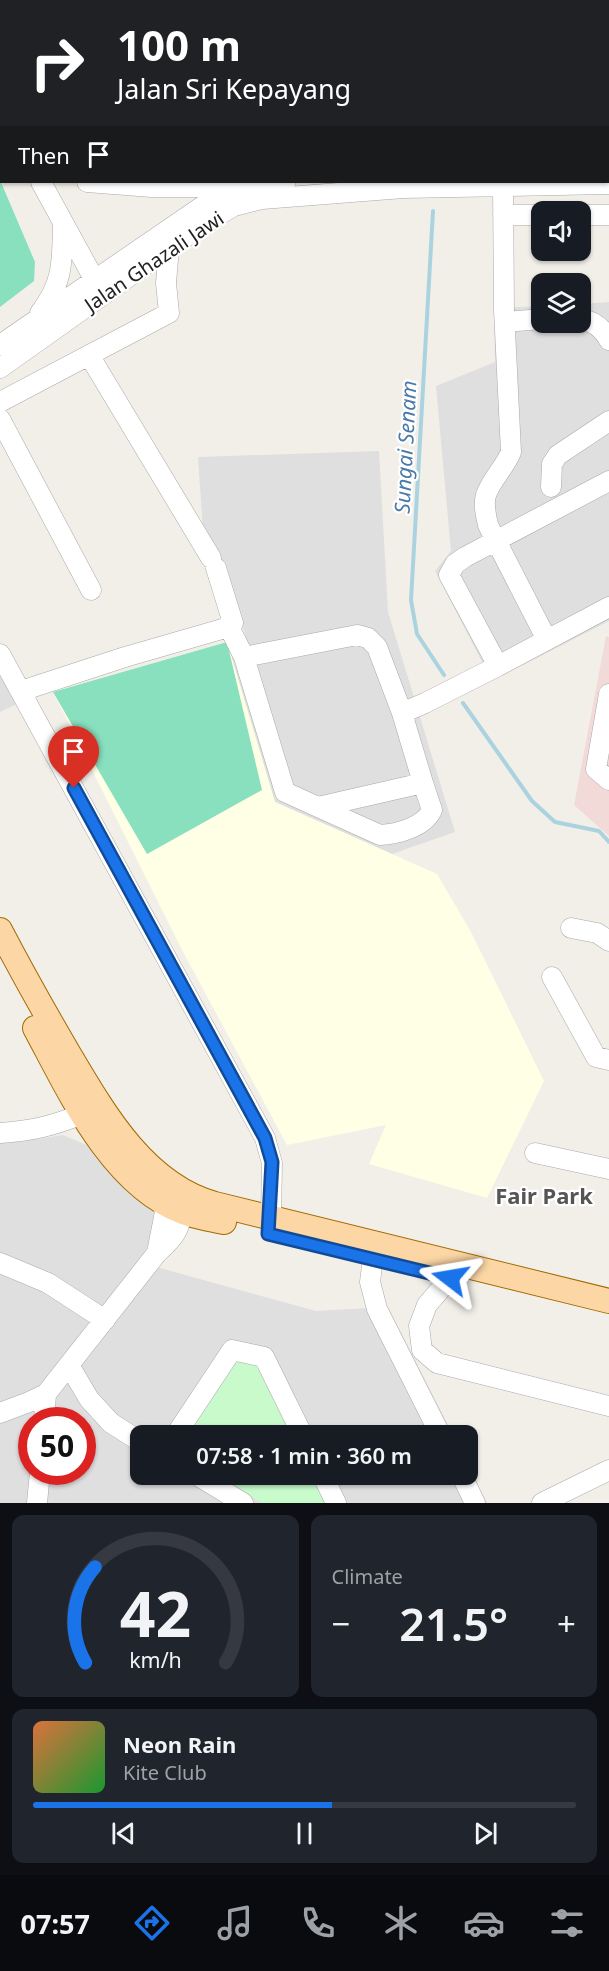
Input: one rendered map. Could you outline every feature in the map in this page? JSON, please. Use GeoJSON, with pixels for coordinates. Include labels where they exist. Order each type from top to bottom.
{"type":"FeatureCollection","features":[{"type":"Feature","properties":{"kind":"main road"},"geometry":{"type":"LineString","coordinates":[[0,930],[99,1105],[120,1133],[157,1173],[201,1200],[269,1226],[372,1258],[609,1317]]}},
{"type":"Feature","properties":{"kind":"main road"},"geometry":{"type":"LineString","coordinates":[[0,962],[82,1114],[107,1151],[134,1179],[161,1200],[182,1212],[269,1226],[609,1301]]}},
{"type":"Feature","properties":{"kind":"main road"},"geometry":{"type":"LineString","coordinates":[[82,1114],[85,1117],[94,1117],[120,1133]]}},
{"type":"Feature","properties":{"kind":"main road"},"geometry":{"type":"LineString","coordinates":[[157,1173],[159,1184],[178,1199],[182,1212]]}},
{"type":"Feature","properties":{"kind":"street"},"geometry":{"type":"LineString","coordinates":[[42,183],[63,223],[100,276]]}},
{"type":"Feature","properties":{"kind":"street"},"geometry":{"type":"LineString","coordinates":[[52,330],[94,291],[100,276],[56,183]]}},
{"type":"Feature","properties":{"kind":"street"},"geometry":{"type":"LineString","coordinates":[[100,183],[237,197]]}},
{"type":"Feature","properties":{"kind":"street","name":"Jalan Ghazali Jawi"},"geometry":{"type":"LineString","coordinates":[[100,276],[213,199],[341,183]]}},
{"type":"Feature","properties":{"kind":"street"},"geometry":{"type":"LineString","coordinates":[[503,184],[505,322],[511,452],[487,494],[485,506],[488,525],[547,640]]}},
{"type":"Feature","properties":{"kind":"street","name":"Jalan Ghazali Jawi"},"geometry":{"type":"LineString","coordinates":[[0,368],[215,217],[237,197],[262,199],[403,188],[503,184],[609,184]]}},
{"type":"Feature","properties":{"kind":"street"},"geometry":{"type":"LineString","coordinates":[[503,215],[531,215]]}},
{"type":"Feature","properties":{"kind":"street"},"geometry":{"type":"LineString","coordinates":[[591,215],[609,215]]}},
{"type":"Feature","properties":{"kind":"street"},"geometry":{"type":"LineString","coordinates":[[35,319],[47,304],[62,271],[63,223]]}},
{"type":"Feature","properties":{"kind":"street"},"geometry":{"type":"LineString","coordinates":[[0,402],[169,314],[166,284],[169,248]]}},
{"type":"Feature","properties":{"kind":"street"},"geometry":{"type":"LineString","coordinates":[[0,345],[100,276]]}},
{"type":"Feature","properties":{"kind":"street"},"geometry":{"type":"LineString","coordinates":[[505,322],[531,320]]}},
{"type":"Feature","properties":{"kind":"street"},"geometry":{"type":"LineString","coordinates":[[591,321],[603,329],[609,340]]}},
{"type":"Feature","properties":{"kind":"street"},"geometry":{"type":"LineString","coordinates":[[21,691],[125,657],[230,627],[233,623],[214,563],[89,355]]}},
{"type":"Feature","properties":{"kind":"street"},"geometry":{"type":"LineString","coordinates":[[0,419],[91,590]]}},
{"type":"Feature","properties":{"kind":"street"},"geometry":{"type":"LineString","coordinates":[[551,487],[552,464],[558,455],[609,421]]}},
{"type":"Feature","properties":{"kind":"street"},"geometry":{"type":"LineString","coordinates":[[498,666],[449,575],[455,564],[608,483]]}},
{"type":"Feature","properties":{"kind":"street"},"geometry":{"type":"LineString","coordinates":[[402,712],[425,704],[609,608]]}},
{"type":"Feature","properties":{"kind":"street"},"geometry":{"type":"LineString","coordinates":[[230,627],[244,657],[285,792],[374,833],[388,834],[420,824],[428,817],[432,810],[402,712],[377,647],[368,638],[357,635],[244,657]]}},
{"type":"Feature","properties":{"kind":"street"},"geometry":{"type":"LineString","coordinates":[[0,654],[265,1138],[272,1162],[269,1226]]}},
{"type":"Feature","properties":{"kind":"street"},"geometry":{"type":"LineString","coordinates":[[609,694],[596,769],[609,780]]}},
{"type":"Feature","properties":{"kind":"street"},"geometry":{"type":"LineString","coordinates":[[318,807],[423,783]]}},
{"type":"Feature","properties":{"kind":"street"},"geometry":{"type":"LineString","coordinates":[[571,928],[597,933],[609,941]]}},
{"type":"Feature","properties":{"kind":"street"},"geometry":{"type":"LineString","coordinates":[[552,977],[596,1057],[609,1060]]}},
{"type":"Feature","properties":{"kind":"street"},"geometry":{"type":"LineString","coordinates":[[0,1133],[52,1126],[82,1114]]}},
{"type":"Feature","properties":{"kind":"street"},"geometry":{"type":"LineString","coordinates":[[535,1153],[609,1169]]}},
{"type":"Feature","properties":{"kind":"street"},"geometry":{"type":"LineString","coordinates":[[157,1253],[165,1212],[161,1200]]}},
{"type":"Feature","properties":{"kind":"street"},"geometry":{"type":"LineString","coordinates":[[0,1413],[46,1394],[157,1253],[180,1228],[182,1212]]}},
{"type":"Feature","properties":{"kind":"street"},"geometry":{"type":"LineString","coordinates":[[372,1258],[370,1282],[377,1309],[435,1425]]}},
{"type":"Feature","properties":{"kind":"street"},"geometry":{"type":"LineString","coordinates":[[0,1263],[48,1283],[105,1320]]}},
{"type":"Feature","properties":{"kind":"street"},"geometry":{"type":"LineString","coordinates":[[450,1278],[427,1305],[419,1326],[422,1350],[437,1363],[609,1406]]}},
{"type":"Feature","properties":{"kind":"street"},"geometry":{"type":"LineString","coordinates":[[182,1425],[232,1350],[264,1357],[298,1425]]}},
{"type":"Feature","properties":{"kind":"street"},"geometry":{"type":"LineString","coordinates":[[69,1365],[89,1399],[111,1424],[130,1435]]}},
{"type":"Feature","properties":{"kind":"street"},"geometry":{"type":"LineString","coordinates":[[45,1407],[46,1394]]}},
{"type":"Feature","properties":{"kind":"street"},"geometry":{"type":"LineString","coordinates":[[542,1503],[579,1495],[609,1470]]}},
{"type":"Feature","properties":{"kind":"street"},"geometry":{"type":"LineString","coordinates":[[37,1503],[39,1485]]}},
{"type":"Feature","properties":{"kind":"street"},"geometry":{"type":"LineString","coordinates":[[213,1485],[243,1503]]}},
{"type":"Feature","properties":{"kind":"street"},"geometry":{"type":"LineString","coordinates":[[327,1485],[336,1503]]}},
{"type":"Feature","properties":{"kind":"street"},"geometry":{"type":"LineString","coordinates":[[466,1485],[475,1503]]}},
{"type":"Feature","properties":{"kind":"shaded area"},"geometry":{"type":"Polygon","coordinates":[[[609,302],[609,621],[492,681],[435,571],[451,551],[436,386],[495,362],[494,308],[531,306],[531,333],[591,333],[591,303],[609,302]]]}},
{"type":"Feature","properties":{"kind":"shaded area"},"geometry":{"type":"Polygon","coordinates":[[[379,451],[388,612],[455,832],[392,854],[275,802],[227,642],[246,638],[228,573],[203,531],[198,457],[379,451]]]}},
{"type":"Feature","properties":{"kind":"shaded area"},"geometry":{"type":"Polygon","coordinates":[[[606,636],[609,637],[609,836],[574,805],[606,636]]]}},
{"type":"Feature","properties":{"kind":"shaded area"},"geometry":{"type":"Polygon","coordinates":[[[227,642],[275,802],[437,874],[471,932],[544,1081],[487,1198],[369,1164],[386,1125],[287,1145],[181,948],[53,692],[227,642]]]}},
{"type":"Feature","properties":{"kind":"shaded area"},"geometry":{"type":"Polygon","coordinates":[[[0,668],[19,703],[0,712],[0,668]]]}},
{"type":"Feature","properties":{"kind":"shaded area"},"geometry":{"type":"Polygon","coordinates":[[[63,1135],[89,1146],[122,1183],[160,1208],[158,1231],[138,1262],[316,1311],[388,1307],[448,1425],[130,1425],[130,1485],[478,1485],[487,1503],[0,1503],[0,1139],[19,1142],[63,1135]]]}},
{"type":"Feature","properties":{"kind":"green space"},"geometry":{"type":"Polygon","coordinates":[[[1,183],[35,262],[34,281],[0,307],[1,183]]]}},
{"type":"Feature","properties":{"kind":"green space"},"geometry":{"type":"Polygon","coordinates":[[[227,642],[262,790],[147,854],[53,692],[227,642]]]}},
{"type":"Feature","properties":{"kind":"green space"},"geometry":{"type":"Polygon","coordinates":[[[237,1361],[258,1366],[288,1425],[191,1425],[237,1361]]]}},
{"type":"Feature","properties":{"kind":"green space"},"geometry":{"type":"Polygon","coordinates":[[[232,1485],[318,1485],[327,1503],[262,1503],[232,1485]]]}},
{"type":"Feature","properties":{"kind":"waterway","name":"Sungai Senam"},"geometry":{"type":"LineString","coordinates":[[433,211],[411,600],[417,634],[444,675]]}},
{"type":"Feature","properties":{"kind":"waterway","name":"Sungai Senam"},"geometry":{"type":"LineString","coordinates":[[463,703],[532,801],[555,822],[599,831],[609,842]]}},
{"type":"Feature","properties":{"kind":"district","name":"Fair Park"},"geometry":{"type":"Point","coordinates":[544,1195]}},
{"type":"Feature","properties":{"kind":"route"},"geometry":{"type":"LineString","coordinates":[[74,788],[265,1138],[272,1162],[271,1218],[268,1234],[450,1278]]}}]}
